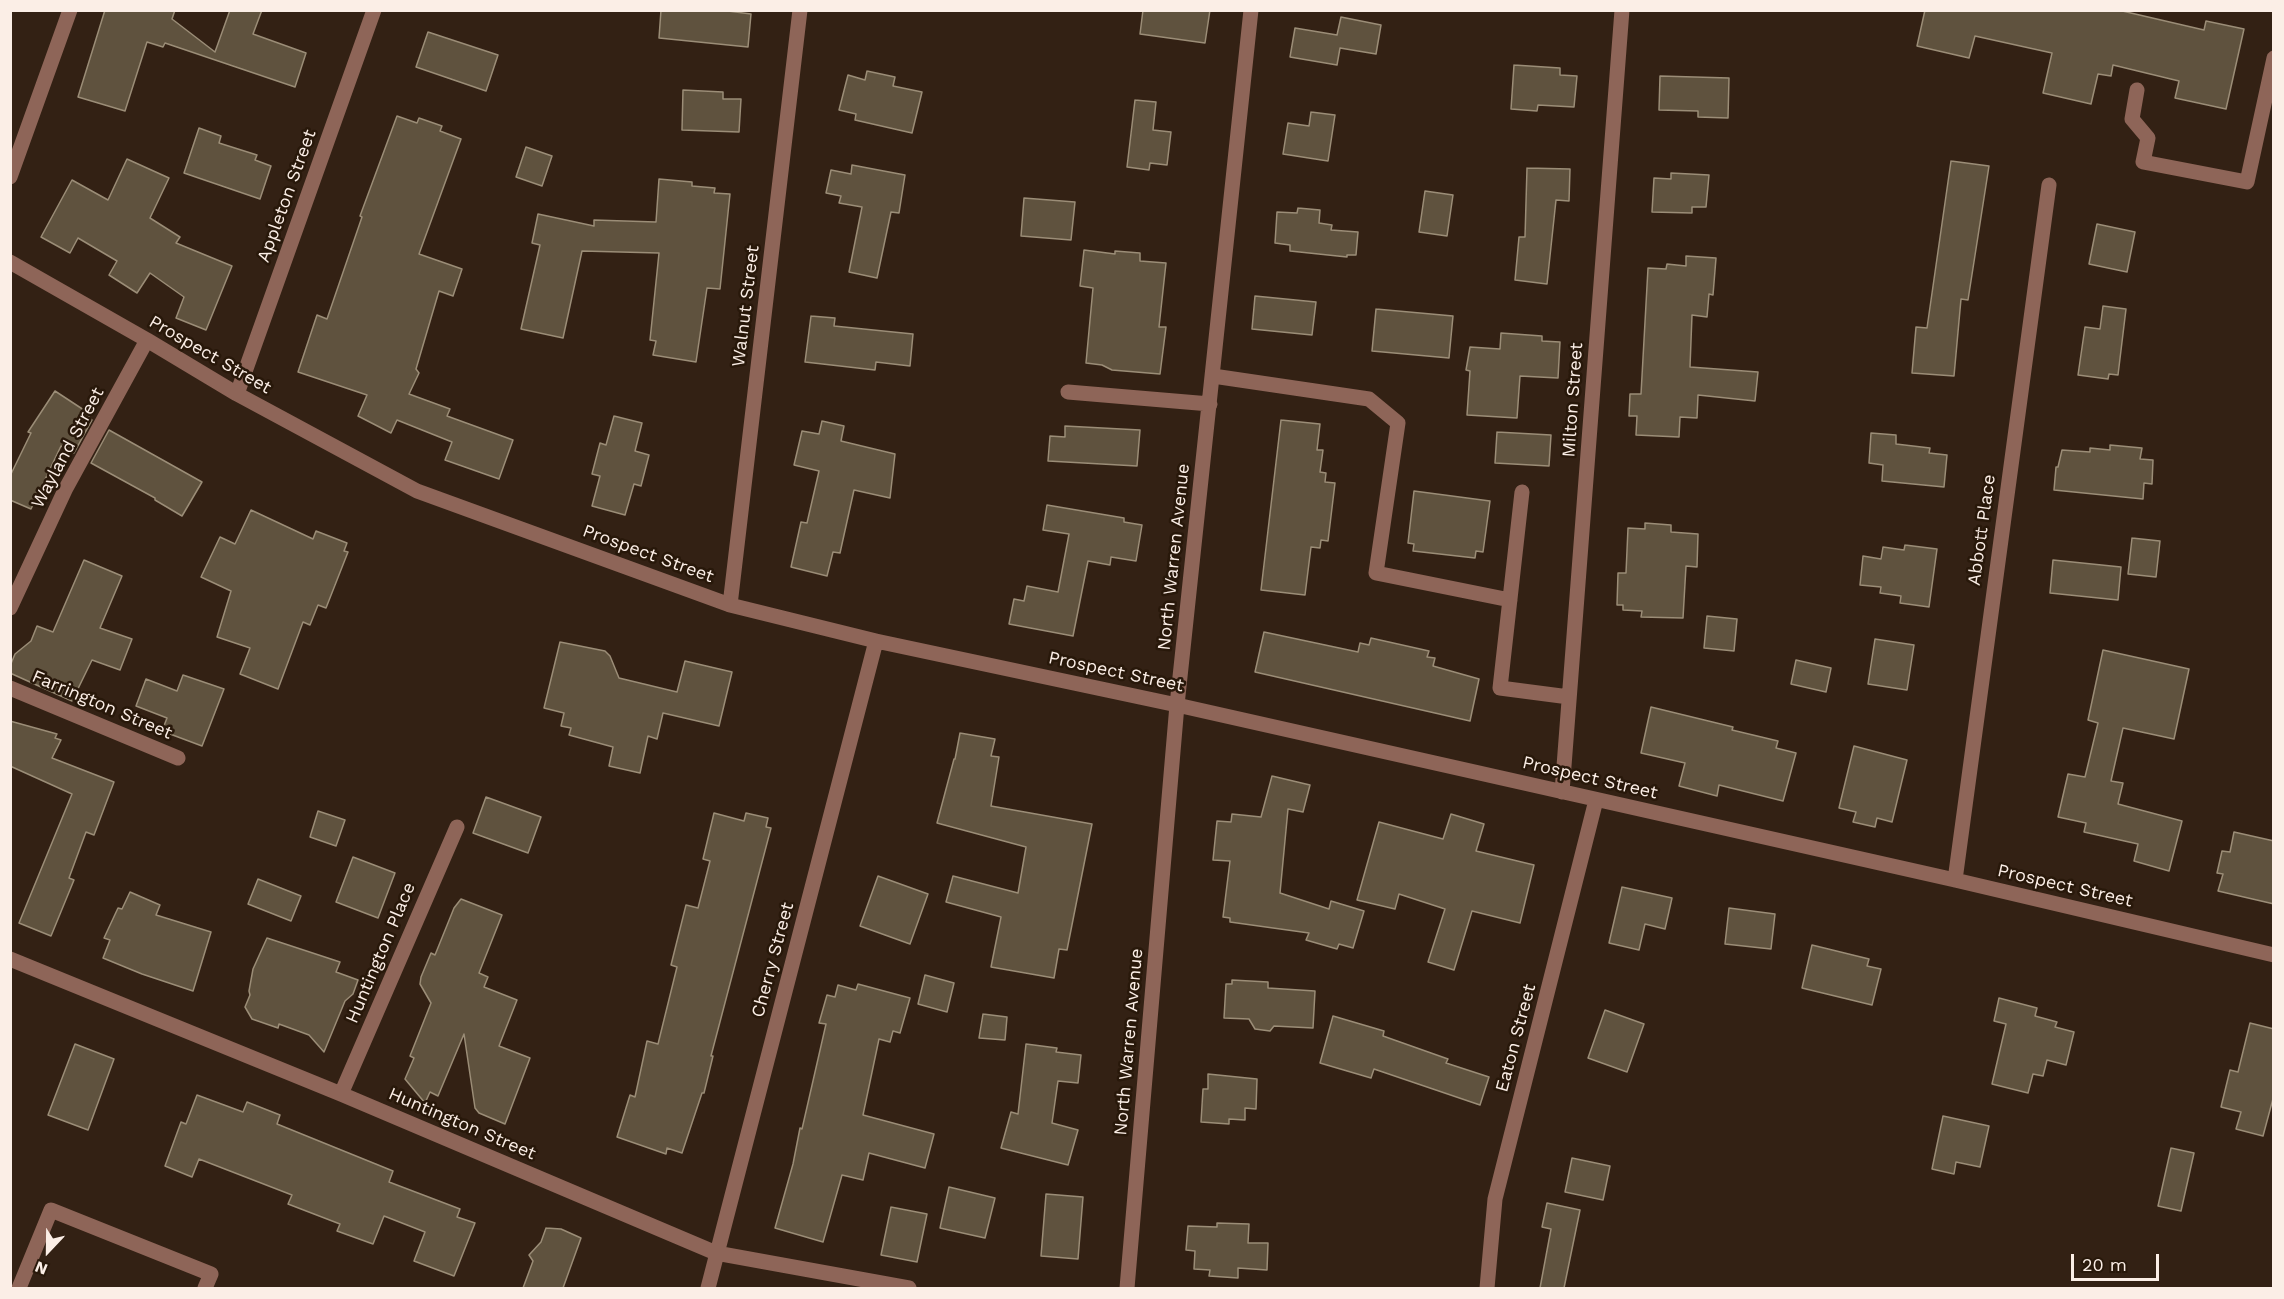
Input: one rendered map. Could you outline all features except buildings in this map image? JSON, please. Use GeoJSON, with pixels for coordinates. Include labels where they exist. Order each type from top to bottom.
{"type":"FeatureCollection","features":[{"type":"Feature","properties":{"kind":"street"},"geometry":{"type":"LineString","coordinates":[[10,177],[70,10]]}},
{"type":"Feature","properties":{"kind":"street","name":"Appleton Street"},"geometry":{"type":"LineString","coordinates":[[237,394],[374,10]]}},
{"type":"Feature","properties":{"kind":"street","name":"Walnut Street"},"geometry":{"type":"LineString","coordinates":[[730,605],[800,10]]}},
{"type":"Feature","properties":{"kind":"street","name":"North Warren Avenue"},"geometry":{"type":"LineString","coordinates":[[1127,1288],[1177,705],[1251,10]]}},
{"type":"Feature","properties":{"kind":"street","name":"Milton Street"},"geometry":{"type":"LineString","coordinates":[[1562,792],[1622,10]]}},
{"type":"Feature","properties":{"kind":"street"},"geometry":{"type":"LineString","coordinates":[[2137,90],[2132,119],[2148,138],[2143,162],[2247,182],[2274,58]]}},
{"type":"Feature","properties":{"kind":"street","name":"Abbott Place"},"geometry":{"type":"LineString","coordinates":[[1954,880],[2049,185]]}},
{"type":"Feature","properties":{"kind":"street","name":"Prospect Street"},"geometry":{"type":"LineString","coordinates":[[10,262],[237,394],[417,491],[730,605],[876,641],[1177,705],[1954,880],[2274,955]]}},
{"type":"Feature","properties":{"kind":"street","name":"Wayland Street"},"geometry":{"type":"LineString","coordinates":[[10,608],[65,490],[147,340]]}},
{"type":"Feature","properties":{"kind":"street"},"geometry":{"type":"LineString","coordinates":[[1213,376],[1369,399],[1398,423],[1376,573],[1510,600]]}},
{"type":"Feature","properties":{"kind":"street"},"geometry":{"type":"LineString","coordinates":[[1068,392],[1210,404]]}},
{"type":"Feature","properties":{"kind":"street"},"geometry":{"type":"LineString","coordinates":[[1522,492],[1500,688],[1569,697]]}},
{"type":"Feature","properties":{"kind":"street","name":"Cherry Street"},"geometry":{"type":"LineString","coordinates":[[708,1288],[876,641]]}},
{"type":"Feature","properties":{"kind":"street","name":"Farrington Street"},"geometry":{"type":"LineString","coordinates":[[10,688],[178,758]]}},
{"type":"Feature","properties":{"kind":"street","name":"Eaton Street"},"geometry":{"type":"LineString","coordinates":[[1487,1288],[1495,1199],[1596,800]]}},
{"type":"Feature","properties":{"kind":"street","name":"Huntington Place"},"geometry":{"type":"LineString","coordinates":[[341,1094],[457,827]]}},
{"type":"Feature","properties":{"kind":"street","name":"Huntington Street"},"geometry":{"type":"LineString","coordinates":[[10,959],[341,1094],[716,1253],[909,1288]]}},
{"type":"Feature","properties":{"kind":"street"},"geometry":{"type":"LineString","coordinates":[[19,1288],[51,1210],[211,1274],[205,1288]]}}]}
